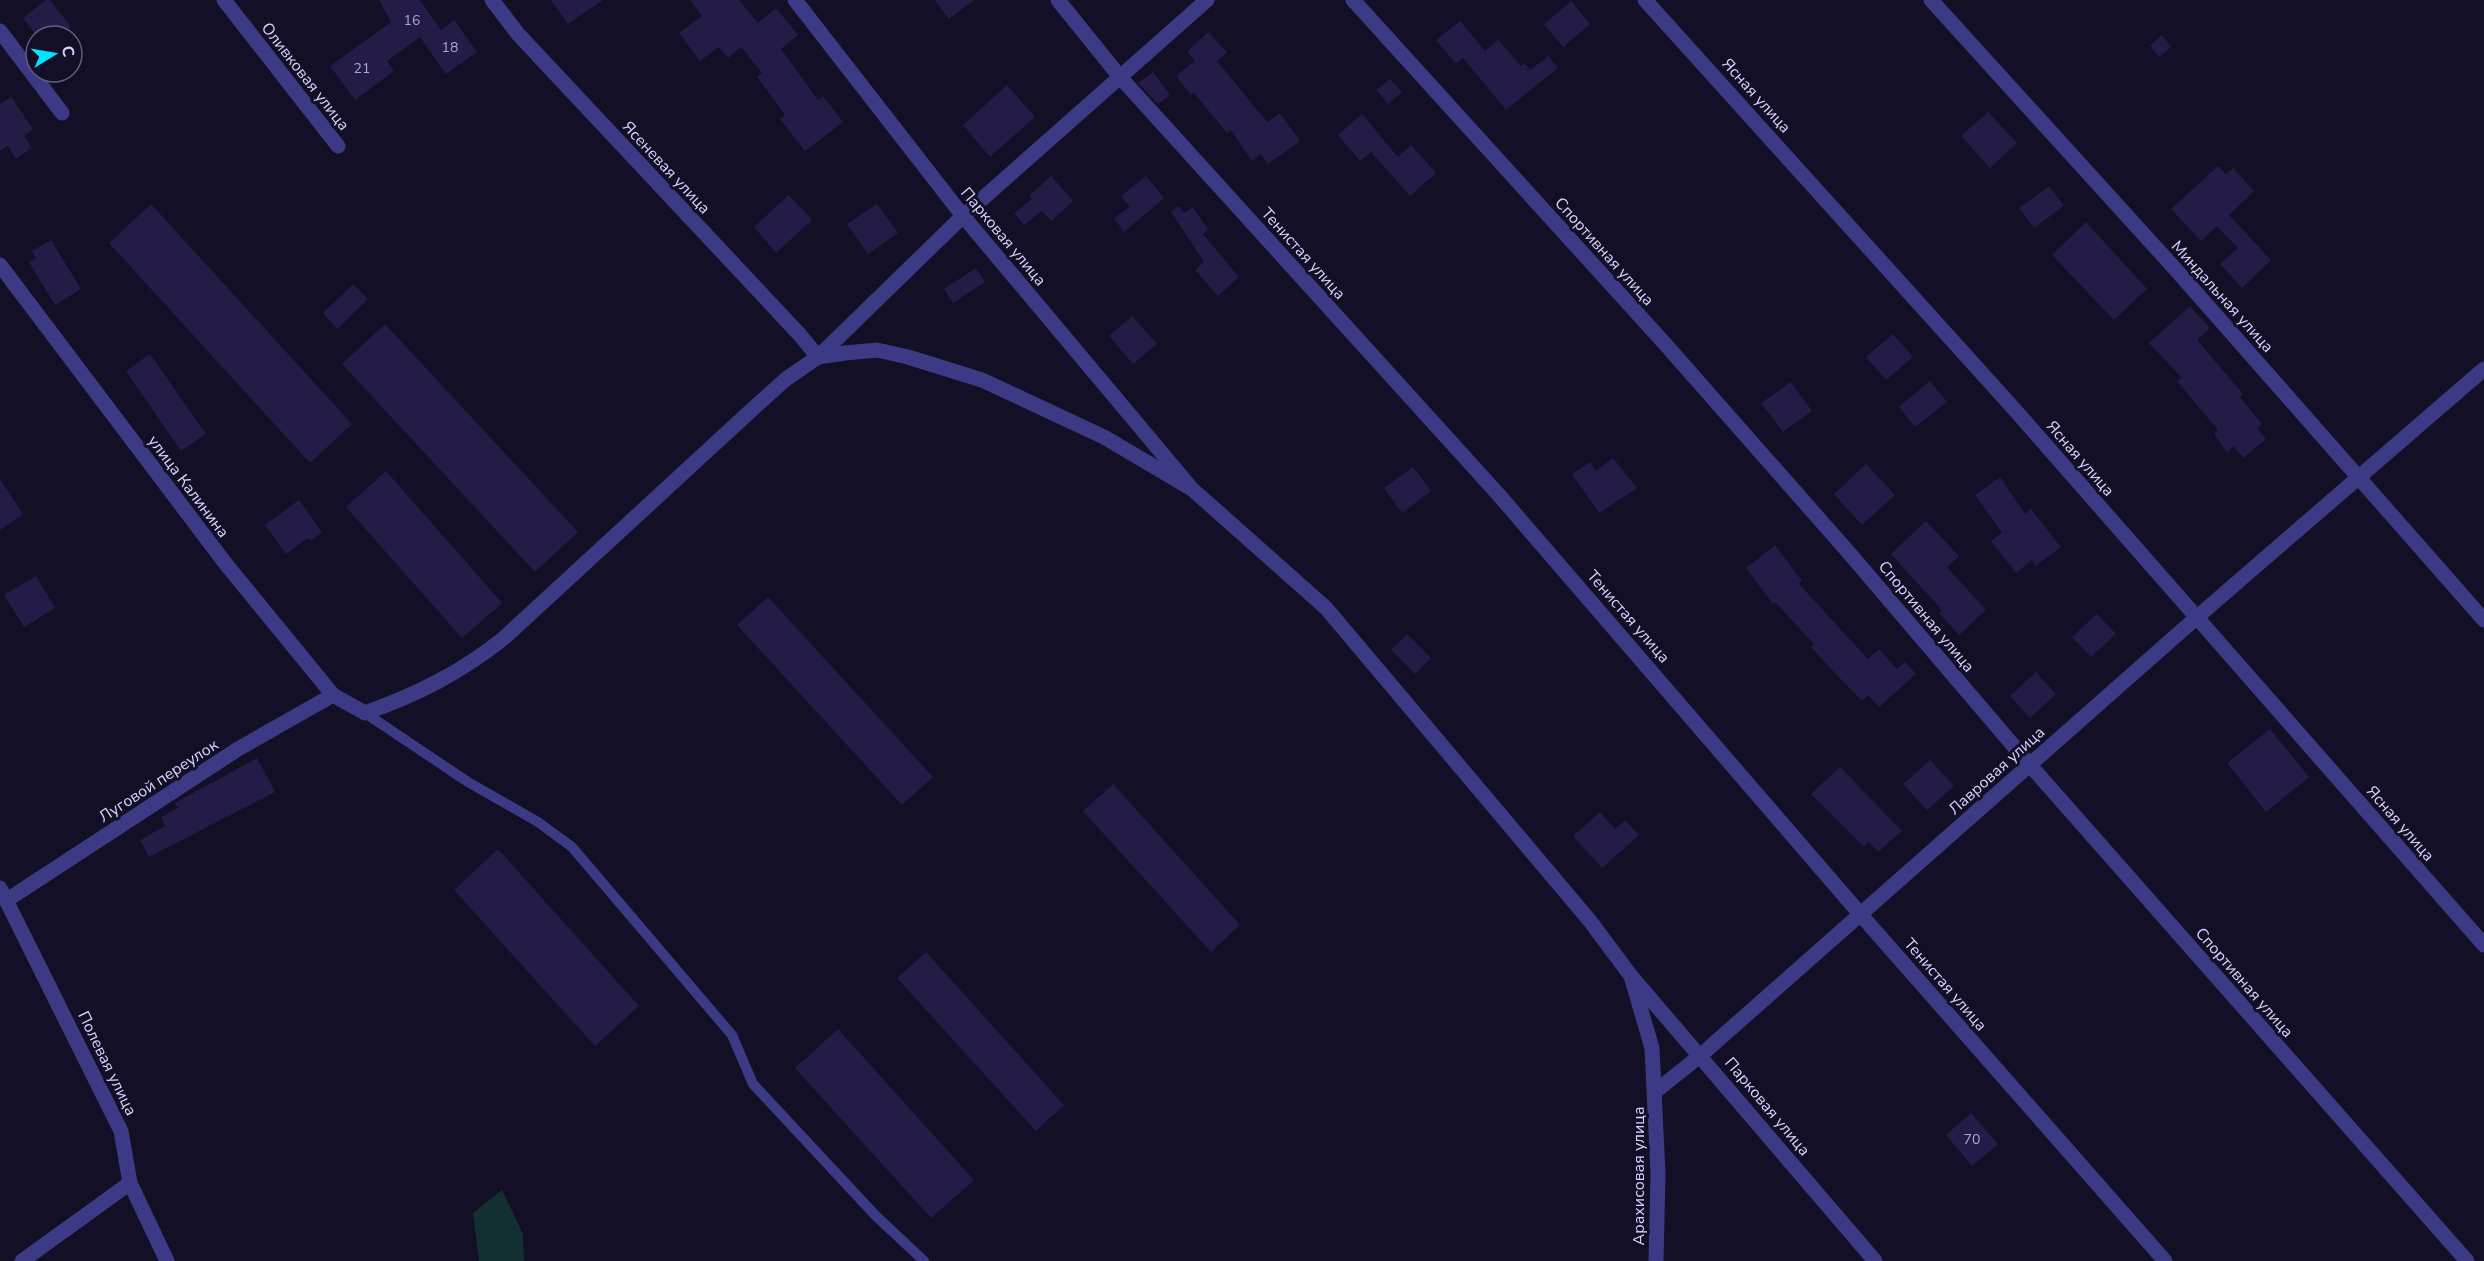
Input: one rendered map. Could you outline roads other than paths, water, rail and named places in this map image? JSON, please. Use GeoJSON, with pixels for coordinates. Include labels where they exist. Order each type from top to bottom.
{"type":"FeatureCollection","features":[{"type":"Feature","properties":{"kind":"street","name":"Оливковая улица"},"geometry":{"type":"LineString","coordinates":[[224,0],[338,146]]}},
{"type":"Feature","properties":{"kind":"street","name":"Ясеневая улица"},"geometry":{"type":"LineString","coordinates":[[492,0],[518,34],[818,357]]}},
{"type":"Feature","properties":{"kind":"street","name":"Парковая улица"},"geometry":{"type":"LineString","coordinates":[[795,0],[963,216],[1192,489],[1326,608],[1347,631],[1590,921],[1632,976],[1875,1261]]}},
{"type":"Feature","properties":{"kind":"street","name":"Тенистая улица"},"geometry":{"type":"LineString","coordinates":[[1058,0],[1120,77],[1498,494],[1861,915],[2165,1261]]}},
{"type":"Feature","properties":{"kind":"street"},"geometry":{"type":"LineString","coordinates":[[365,713],[425,690],[469,666],[487,652],[765,399],[818,357],[963,216],[1207,0]]}},
{"type":"Feature","properties":{"kind":"street","name":"Спортивная улица"},"geometry":{"type":"LineString","coordinates":[[1353,0],[1850,554],[2029,764],[2467,1261]]}},
{"type":"Feature","properties":{"kind":"street","name":"Ясная улица"},"geometry":{"type":"LineString","coordinates":[[1645,0],[1840,214],[2484,945]]}},
{"type":"Feature","properties":{"kind":"street","name":"Миндальная улица"},"geometry":{"type":"LineString","coordinates":[[1931,0],[2359,476],[2484,620]]}},
{"type":"Feature","properties":{"kind":"street"},"geometry":{"type":"LineString","coordinates":[[0,31],[62,112]]}},
{"type":"Feature","properties":{"kind":"street","name":"улица Калинина"},"geometry":{"type":"LineString","coordinates":[[0,265],[225,563],[333,695],[365,713]]}},
{"type":"Feature","properties":{"kind":"street"},"geometry":{"type":"LineString","coordinates":[[818,357],[877,350],[982,380],[1104,437],[1192,489]]}},
{"type":"Feature","properties":{"kind":"street","name":"Лавровая улица"},"geometry":{"type":"LineString","coordinates":[[1656,1091],[1701,1055],[2029,764],[2484,369]]}},
{"type":"Feature","properties":{"kind":"street","name":"Луговой переулок"},"geometry":{"type":"LineString","coordinates":[[4,894],[238,749],[333,695]]}},
{"type":"Feature","properties":{"kind":"street","name":"Полевая улица"},"geometry":{"type":"LineString","coordinates":[[4,894],[122,1131],[130,1183],[167,1261]]}},
{"type":"Feature","properties":{"kind":"street","name":"Арахисовая улица"},"geometry":{"type":"LineString","coordinates":[[1632,976],[1647,1022],[1656,1091],[1656,1261]]}},
{"type":"Feature","properties":{"kind":"street"},"geometry":{"type":"LineString","coordinates":[[22,1261],[130,1183]]}},
{"type":"Feature","properties":{"kind":"lane"},"geometry":{"type":"LineString","coordinates":[[365,713],[468,782],[538,822],[572,847],[732,1035],[753,1084],[876,1216],[924,1261]]}}]}
